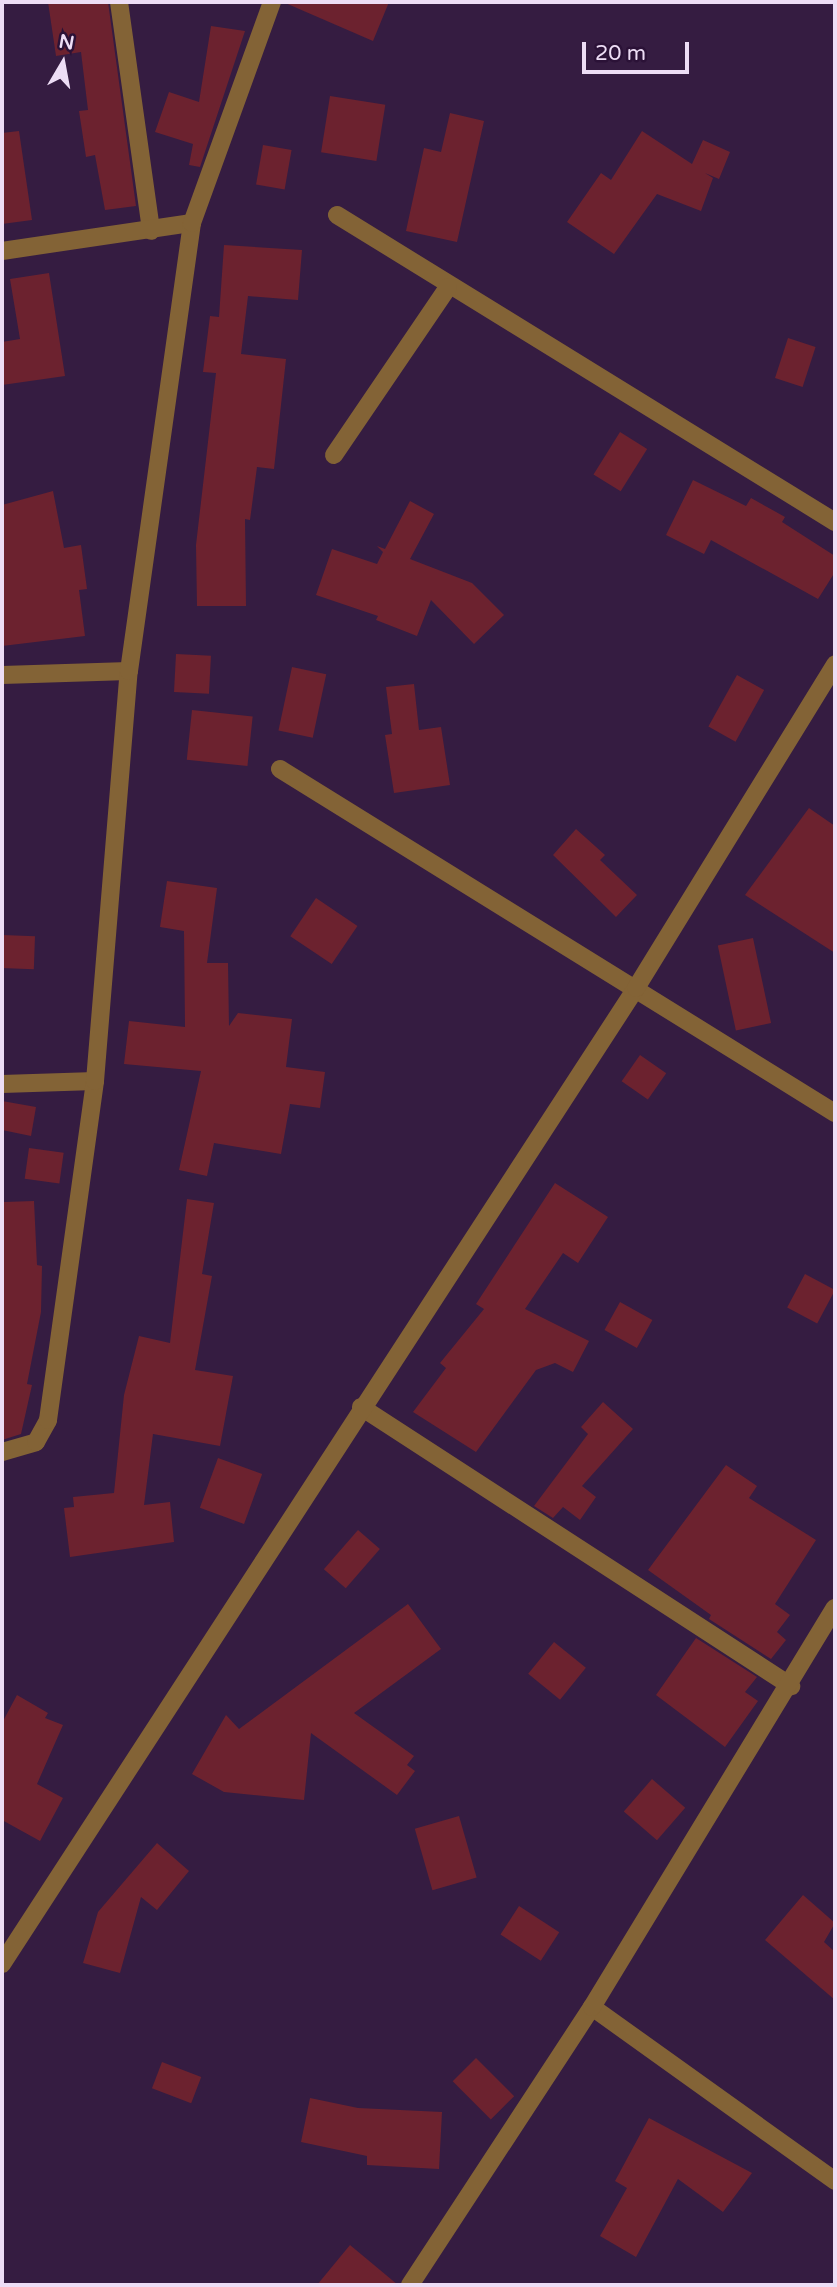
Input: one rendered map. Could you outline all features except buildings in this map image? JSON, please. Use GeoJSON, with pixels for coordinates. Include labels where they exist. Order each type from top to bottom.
{"type":"FeatureCollection","features":[{"type":"Feature","properties":{"kind":"street"},"geometry":{"type":"LineString","coordinates":[[119,2],[151,231]]}},
{"type":"Feature","properties":{"kind":"street"},"geometry":{"type":"LineString","coordinates":[[2,1452],[36,1442],[48,1420],[95,1081],[129,671],[192,223],[272,2]]}},
{"type":"Feature","properties":{"kind":"street"},"geometry":{"type":"LineString","coordinates":[[337,215],[448,286],[835,522]]}},
{"type":"Feature","properties":{"kind":"street"},"geometry":{"type":"LineString","coordinates":[[2,251],[192,223]]}},
{"type":"Feature","properties":{"kind":"street"},"geometry":{"type":"LineString","coordinates":[[334,455],[448,286]]}},
{"type":"Feature","properties":{"kind":"street"},"geometry":{"type":"LineString","coordinates":[[2,1964],[361,1407],[636,988],[835,664]]}},
{"type":"Feature","properties":{"kind":"street"},"geometry":{"type":"LineString","coordinates":[[2,675],[129,671]]}},
{"type":"Feature","properties":{"kind":"street"},"geometry":{"type":"LineString","coordinates":[[280,769],[835,1113]]}},
{"type":"Feature","properties":{"kind":"street"},"geometry":{"type":"LineString","coordinates":[[2,1084],[95,1081]]}},
{"type":"Feature","properties":{"kind":"street"},"geometry":{"type":"LineString","coordinates":[[361,1407],[791,1686]]}},
{"type":"Feature","properties":{"kind":"street"},"geometry":{"type":"LineString","coordinates":[[410,2285],[592,2007],[791,1686],[835,1608]]}},
{"type":"Feature","properties":{"kind":"street"},"geometry":{"type":"LineString","coordinates":[[592,2007],[835,2181]]}}]}
